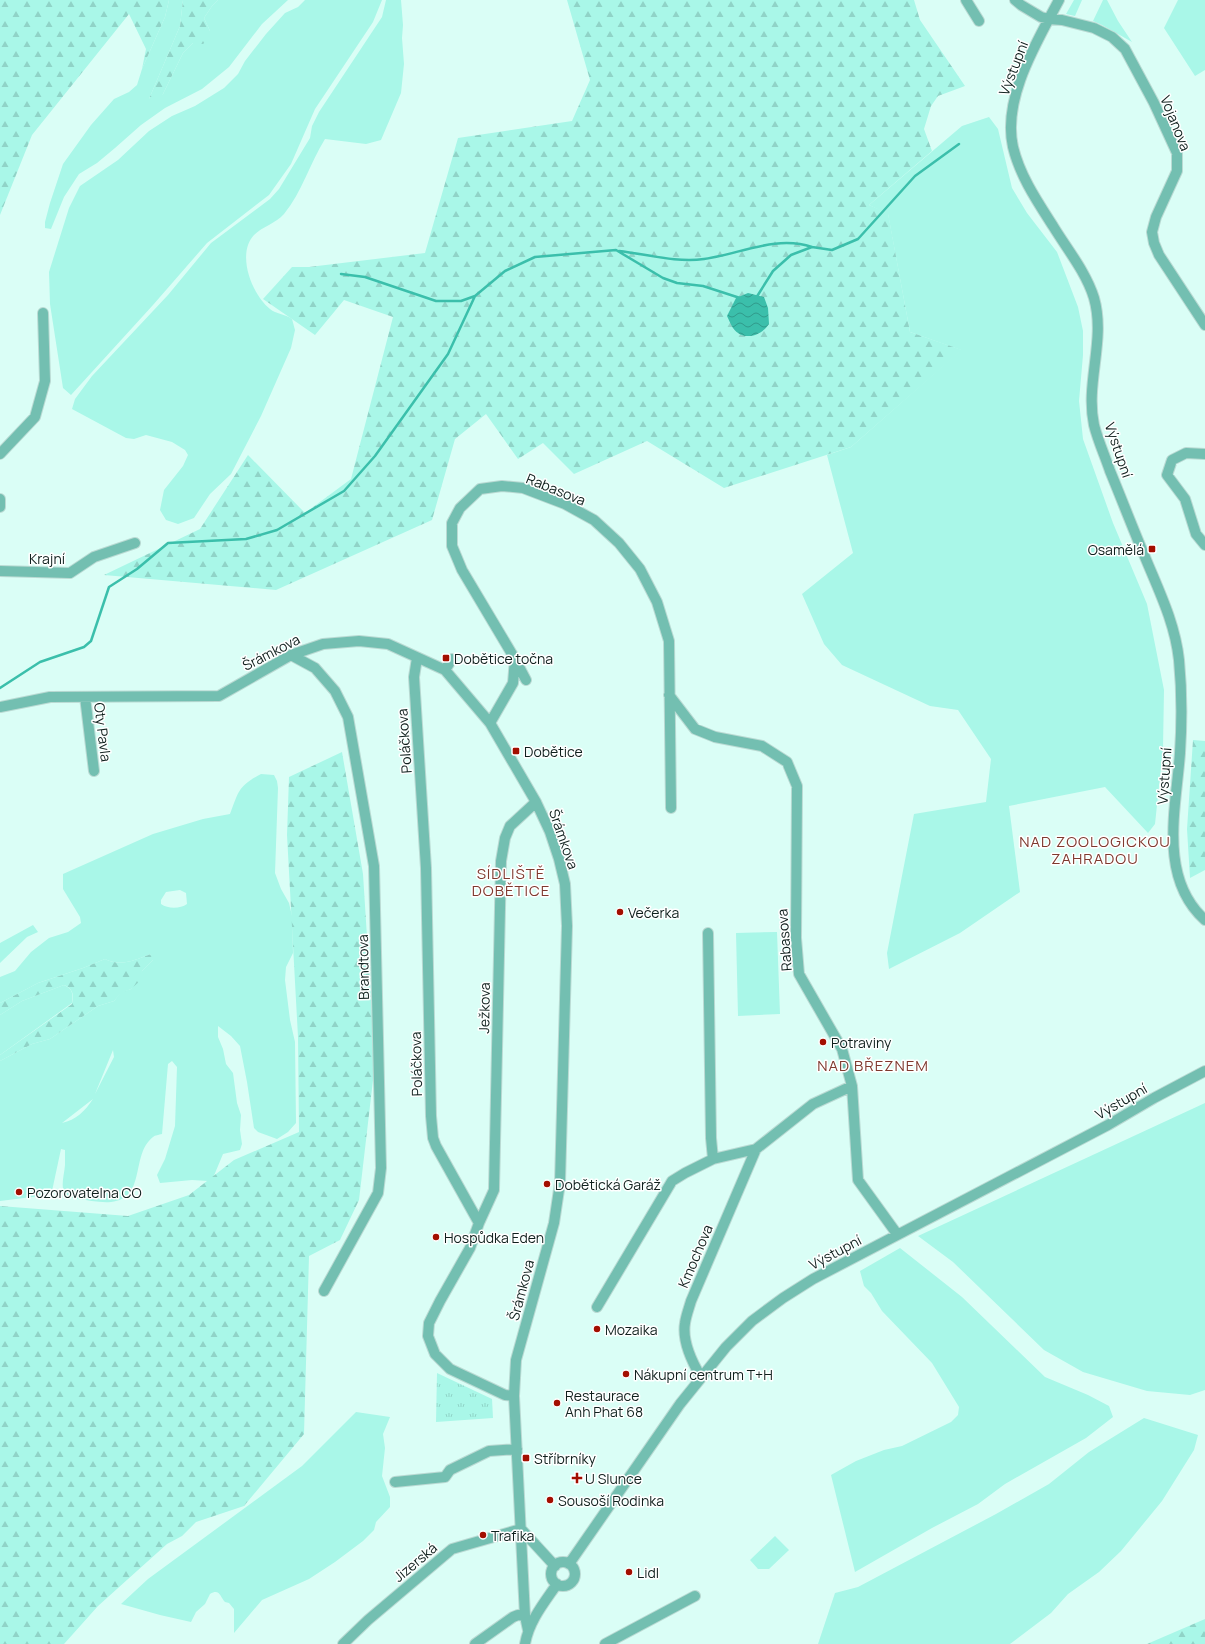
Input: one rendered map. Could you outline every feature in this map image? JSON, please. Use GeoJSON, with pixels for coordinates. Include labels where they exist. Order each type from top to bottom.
{"type":"FeatureCollection","features":[{"type":"Feature","properties":{"kind":"street"},"geometry":{"type":"LineString","coordinates":[[966,0],[979,21]]}},
{"type":"Feature","properties":{"kind":"street","name":"Vojanova"},"geometry":{"type":"LineString","coordinates":[[1015,0],[1028,10],[1049,19],[1062,20],[1094,28],[1112,37],[1125,49],[1154,103],[1177,153],[1177,171],[1156,218],[1152,232],[1154,243],[1159,255],[1205,325]]}},
{"type":"Feature","properties":{"kind":"street","name":"Výstupní"},"geometry":{"type":"LineString","coordinates":[[1059,0],[1022,76],[1014,101],[1011,133],[1013,146],[1028,185],[1083,273],[1094,298],[1099,334],[1092,400],[1093,419],[1104,454],[1172,624],[1178,658],[1182,718],[1173,845],[1180,884],[1186,897],[1198,914],[1205,920]]}},
{"type":"Feature","properties":{"kind":"street"},"geometry":{"type":"LineString","coordinates":[[0,454],[35,417],[45,381],[43,313]]}},
{"type":"Feature","properties":{"kind":"street"},"geometry":{"type":"LineString","coordinates":[[1205,454],[1186,453],[1172,460],[1167,475],[1185,499],[1196,534],[1205,545]]}},
{"type":"Feature","properties":{"kind":"street","name":"Rabasova"},"geometry":{"type":"LineString","coordinates":[[526,680],[462,570],[452,546],[452,523],[460,508],[480,489],[502,486],[523,488],[565,504],[594,520],[619,543],[640,569],[657,602],[669,641],[671,808]]}},
{"type":"Feature","properties":{"kind":"street"},"geometry":{"type":"LineString","coordinates":[[0,499],[0,507]]}},
{"type":"Feature","properties":{"kind":"street","name":"Krajní"},"geometry":{"type":"LineString","coordinates":[[0,571],[70,573],[94,557],[135,543]]}},
{"type":"Feature","properties":{"kind":"street","name":"Šrámkova"},"geometry":{"type":"LineString","coordinates":[[0,707],[50,698],[219,696],[291,655],[322,644],[360,640],[388,644],[445,670],[490,723],[536,802],[550,832],[559,859],[565,890],[567,934],[560,1183],[554,1223],[516,1360],[514,1396],[525,1616],[528,1630]]}},
{"type":"Feature","properties":{"kind":"street","name":"Brandtova"},"geometry":{"type":"LineString","coordinates":[[291,655],[315,668],[335,690],[348,717],[374,866],[381,1168],[378,1193],[324,1291]]}},
{"type":"Feature","properties":{"kind":"street","name":"Poláčkova"},"geometry":{"type":"LineString","coordinates":[[417,658],[414,677],[426,868],[431,1116],[433,1138],[445,1163],[479,1223]]}},
{"type":"Feature","properties":{"kind":"street"},"geometry":{"type":"LineString","coordinates":[[445,670],[452,659]]}},
{"type":"Feature","properties":{"kind":"street"},"geometry":{"type":"LineString","coordinates":[[490,723],[513,683],[515,659]]}},
{"type":"Feature","properties":{"kind":"street","name":"Rabasova"},"geometry":{"type":"LineString","coordinates":[[670,695],[695,729],[715,737],[762,746],[786,762],[797,786],[796,938],[799,974],[842,1049],[852,1086],[858,1180],[898,1234]]}},
{"type":"Feature","properties":{"kind":"street","name":"Oty Pavla"},"geometry":{"type":"LineString","coordinates":[[85,697],[94,771]]}},
{"type":"Feature","properties":{"kind":"street","name":"Ježkova"},"geometry":{"type":"LineString","coordinates":[[479,1223],[494,1190],[501,861],[505,838],[510,826],[536,802]]}},
{"type":"Feature","properties":{"kind":"street"},"geometry":{"type":"LineString","coordinates":[[708,933],[711,1138],[713,1159]]}},
{"type":"Feature","properties":{"kind":"street","name":"Výstupní"},"geometry":{"type":"LineString","coordinates":[[569,1564],[680,1404],[726,1346],[752,1321],[783,1298],[813,1279],[1108,1125],[1154,1098],[1205,1071]]}},
{"type":"Feature","properties":{"kind":"street","name":"Kmochova"},"geometry":{"type":"LineString","coordinates":[[597,1307],[672,1182],[685,1173],[713,1159],[756,1149],[813,1104],[852,1086]]}},
{"type":"Feature","properties":{"kind":"street","name":"Kmochova"},"geometry":{"type":"LineString","coordinates":[[701,1377],[693,1364],[685,1335],[685,1323],[691,1301],[756,1149]]}},
{"type":"Feature","properties":{"kind":"street"},"geometry":{"type":"LineString","coordinates":[[479,1223],[470,1248],[429,1323],[428,1336],[435,1354],[450,1369],[505,1395],[514,1396]]}},
{"type":"Feature","properties":{"kind":"street"},"geometry":{"type":"LineString","coordinates":[[395,1482],[445,1477],[450,1470],[473,1457],[489,1451],[517,1449]]}},
{"type":"Feature","properties":{"kind":"street"},"geometry":{"type":"LineString","coordinates":[[521,1529],[555,1566]]}},
{"type":"Feature","properties":{"kind":"street","name":"Jizerská"},"geometry":{"type":"LineString","coordinates":[[343,1644],[368,1620],[452,1549],[521,1529]]}},
{"type":"Feature","properties":{"kind":"street"},"geometry":{"type":"LineString","coordinates":[[564,1562],[569,1564],[575,1572],[575,1578],[572,1583],[561,1586],[556,1584],[552,1575],[555,1566],[564,1562]]}},
{"type":"Feature","properties":{"kind":"street"},"geometry":{"type":"LineString","coordinates":[[525,1644],[528,1630],[556,1584]]}},
{"type":"Feature","properties":{"kind":"street"},"geometry":{"type":"LineString","coordinates":[[605,1644],[695,1596]]}},
{"type":"Feature","properties":{"kind":"street"},"geometry":{"type":"LineString","coordinates":[[476,1644],[513,1617],[518,1615],[525,1616]]}},
{"type":"Feature","properties":{"kind":"green space"},"geometry":{"type":"Polygon","coordinates":[[[0,0],[169,0],[165,17],[142,69],[146,49],[129,14],[32,135],[0,215],[0,0]]]}},
{"type":"Feature","properties":{"kind":"green space"},"geometry":{"type":"Polygon","coordinates":[[[169,0],[183,0],[180,26],[149,99],[163,94],[183,53],[193,43],[210,31],[204,18],[218,0],[288,0],[262,24],[229,67],[202,89],[165,108],[141,125],[97,163],[79,174],[64,197],[51,229],[45,228],[50,203],[63,164],[91,125],[114,99],[129,92],[137,85],[142,69],[165,17],[169,0]]]}},
{"type":"Feature","properties":{"kind":"green space"},"geometry":{"type":"Polygon","coordinates":[[[183,0],[218,0],[204,18],[210,31],[210,37],[203,44],[193,43],[183,53],[163,94],[152,103],[149,99],[180,26],[183,0]]]}},
{"type":"Feature","properties":{"kind":"green space"},"geometry":{"type":"Polygon","coordinates":[[[305,0],[382,0],[373,22],[315,109],[291,164],[269,195],[207,243],[71,395],[63,388],[50,304],[49,272],[69,208],[80,186],[118,160],[149,131],[172,116],[195,106],[224,88],[238,74],[245,61],[285,13],[298,7],[305,0]]]}},
{"type":"Feature","properties":{"kind":"green space"},"geometry":{"type":"Polygon","coordinates":[[[386,0],[401,0],[404,64],[401,93],[381,140],[366,144],[325,139],[301,187],[284,214],[254,235],[249,243],[246,253],[246,263],[252,284],[263,303],[275,312],[292,319],[295,330],[291,348],[261,416],[231,474],[210,494],[194,518],[178,524],[166,520],[160,510],[164,490],[183,466],[188,455],[185,450],[172,442],[146,435],[134,439],[126,438],[72,409],[75,399],[92,376],[168,295],[211,243],[270,199],[279,189],[310,138],[312,126],[319,112],[382,17],[386,0]]]}},
{"type":"Feature","properties":{"kind":"green space"},"geometry":{"type":"Polygon","coordinates":[[[567,0],[914,0],[920,20],[965,86],[938,96],[931,106],[924,129],[932,151],[869,205],[888,213],[910,332],[962,350],[851,447],[724,488],[647,441],[574,474],[543,443],[518,459],[486,414],[455,439],[432,520],[276,590],[104,575],[200,529],[248,455],[305,513],[351,479],[393,317],[344,300],[315,335],[263,299],[292,267],[309,267],[425,253],[458,138],[572,121],[590,80],[567,0]]]}},
{"type":"Feature","properties":{"kind":"green space"},"geometry":{"type":"Polygon","coordinates":[[[1074,0],[1082,0],[1075,16],[1066,14],[1074,0]]]}},
{"type":"Feature","properties":{"kind":"green space"},"geometry":{"type":"Polygon","coordinates":[[[1103,0],[1107,0],[1118,21],[1132,42],[1093,21],[1103,0]]]}},
{"type":"Feature","properties":{"kind":"green space"},"geometry":{"type":"Polygon","coordinates":[[[1178,0],[1205,0],[1205,70],[1195,76],[1164,28],[1178,0]]]}},
{"type":"Feature","properties":{"kind":"green space"},"geometry":{"type":"Polygon","coordinates":[[[989,117],[998,129],[1012,188],[1027,213],[1057,252],[1078,307],[1083,331],[1083,355],[1079,401],[1083,439],[1113,523],[1147,604],[1164,690],[1163,748],[1155,824],[1148,833],[1105,787],[1009,806],[1020,892],[960,933],[889,969],[887,953],[914,814],[986,802],[991,759],[958,710],[930,706],[842,665],[824,644],[802,594],[853,553],[827,455],[851,447],[961,350],[910,332],[888,214],[869,205],[962,126],[989,117]]]}},
{"type":"Feature","properties":{"kind":"green space"},"geometry":{"type":"Polygon","coordinates":[[[1193,740],[1205,741],[1205,870],[1190,878],[1187,829],[1193,740]]]}},
{"type":"Feature","properties":{"kind":"green space"},"geometry":{"type":"Polygon","coordinates":[[[342,752],[363,874],[375,1063],[359,1200],[340,1240],[309,1256],[304,1434],[244,1506],[196,1522],[182,1536],[167,1544],[98,1606],[64,1644],[0,1644],[0,1206],[128,1216],[189,1195],[234,1160],[299,1132],[298,1037],[287,835],[289,777],[342,752]]]}},
{"type":"Feature","properties":{"kind":"green space"},"geometry":{"type":"Polygon","coordinates":[[[261,774],[274,775],[278,788],[275,873],[281,889],[289,903],[292,916],[293,953],[286,967],[285,980],[290,1020],[295,1042],[296,1123],[288,1132],[277,1139],[258,1132],[254,1128],[240,1046],[231,1036],[218,1026],[218,1037],[223,1049],[226,1064],[233,1073],[237,1103],[241,1115],[240,1130],[242,1144],[240,1150],[223,1154],[213,1178],[208,1181],[192,1180],[160,1183],[157,1175],[165,1159],[175,1126],[177,1067],[172,1061],[168,1064],[162,1134],[154,1136],[146,1145],[130,1193],[122,1199],[111,1202],[70,1198],[66,1195],[63,1186],[65,1150],[61,1149],[52,1191],[48,1195],[0,1201],[0,1061],[32,1044],[50,1039],[98,1006],[114,1001],[121,992],[131,989],[142,971],[153,960],[151,954],[122,963],[105,959],[38,983],[0,1003],[0,977],[15,971],[31,952],[49,938],[68,932],[81,923],[80,917],[63,889],[63,874],[153,834],[203,819],[230,814],[240,790],[253,778],[261,774]],[[180,890],[166,892],[161,900],[161,904],[174,908],[187,904],[186,893],[180,890]],[[113,1050],[95,1094],[114,1057],[113,1050]],[[93,1099],[62,1123],[72,1120],[80,1114],[93,1099]]]}},
{"type":"Feature","properties":{"kind":"green space"},"geometry":{"type":"Polygon","coordinates":[[[33,925],[38,932],[27,937],[0,963],[0,943],[33,925]]]}},
{"type":"Feature","properties":{"kind":"green space"},"geometry":{"type":"Polygon","coordinates":[[[777,932],[780,1014],[738,1016],[736,933],[777,932]]]}},
{"type":"Feature","properties":{"kind":"green space"},"geometry":{"type":"Polygon","coordinates":[[[151,954],[155,955],[153,960],[142,971],[141,980],[131,989],[121,993],[114,1001],[98,1006],[50,1039],[32,1044],[0,1061],[0,1055],[72,1004],[73,995],[71,990],[64,985],[22,1001],[0,1015],[0,1003],[38,983],[105,959],[122,963],[151,954]]]}},
{"type":"Feature","properties":{"kind":"green space"},"geometry":{"type":"Polygon","coordinates":[[[64,985],[72,992],[72,1003],[0,1055],[0,1015],[22,1001],[64,985]]]}},
{"type":"Feature","properties":{"kind":"green space"},"geometry":{"type":"Polygon","coordinates":[[[1205,1103],[1205,1390],[1190,1395],[1147,1391],[1083,1372],[1044,1350],[953,1262],[918,1236],[1205,1103]]]}},
{"type":"Feature","properties":{"kind":"green space"},"geometry":{"type":"Polygon","coordinates":[[[900,1248],[962,1297],[1045,1377],[1088,1395],[1109,1406],[1113,1417],[1086,1438],[1005,1484],[978,1504],[932,1528],[855,1572],[831,1475],[856,1461],[884,1450],[902,1446],[951,1422],[958,1415],[959,1407],[932,1363],[882,1311],[871,1293],[864,1286],[860,1271],[900,1248]]]}},
{"type":"Feature","properties":{"kind":"green space"},"geometry":{"type":"Polygon","coordinates":[[[437,1373],[492,1399],[493,1418],[436,1422],[437,1373]]]}},
{"type":"Feature","properties":{"kind":"green space"},"geometry":{"type":"Polygon","coordinates":[[[356,1412],[390,1417],[383,1434],[385,1448],[382,1476],[390,1497],[390,1507],[376,1522],[374,1530],[363,1541],[309,1579],[262,1600],[234,1633],[234,1609],[216,1592],[210,1594],[205,1604],[196,1612],[191,1622],[121,1604],[148,1579],[302,1466],[356,1412]]]}},
{"type":"Feature","properties":{"kind":"green space"},"geometry":{"type":"Polygon","coordinates":[[[1144,1418],[1198,1435],[1194,1450],[1162,1501],[1121,1551],[1099,1572],[1068,1594],[1051,1613],[1010,1644],[818,1644],[835,1593],[858,1587],[996,1514],[1049,1484],[1089,1452],[1144,1418]]]}},
{"type":"Feature","properties":{"kind":"green space"},"geometry":{"type":"Polygon","coordinates":[[[775,1536],[789,1550],[769,1569],[758,1569],[750,1560],[775,1536]]]}},
{"type":"Feature","properties":{"kind":"green space"},"geometry":{"type":"Polygon","coordinates":[[[1205,1619],[1205,1644],[1147,1644],[1205,1619]]]}},
{"type":"Feature","properties":{"kind":"water"},"geometry":{"type":"Polygon","coordinates":[[[748,293],[764,297],[768,308],[769,324],[761,332],[752,336],[742,335],[737,332],[732,327],[727,316],[736,298],[748,293]]]}},
{"type":"Feature","properties":{"kind":"waterway"},"geometry":{"type":"LineString","coordinates":[[756,298],[773,271],[791,255],[812,247],[832,250],[858,239],[915,176],[959,144]]}},
{"type":"Feature","properties":{"kind":"waterway"},"geometry":{"type":"LineString","coordinates":[[619,251],[672,259],[693,260],[718,257],[772,244],[785,243],[812,247]]}},
{"type":"Feature","properties":{"kind":"waterway"},"geometry":{"type":"LineString","coordinates":[[0,688],[40,662],[84,647],[91,641],[109,587],[137,569],[168,543],[246,539],[277,530],[344,491],[375,456],[448,354],[475,296],[505,271],[535,257],[616,250],[663,278],[677,283],[703,286],[740,298]]}},
{"type":"Feature","properties":{"kind":"waterway"},"geometry":{"type":"LineString","coordinates":[[341,274],[365,277],[436,301],[461,301],[475,296]]}},
{"type":"Feature","properties":{"kind":"place","name":"Osamělá"},"geometry":{"type":"Point","coordinates":[1152,549]}},
{"type":"Feature","properties":{"kind":"place","name":"Dobětice točna"},"geometry":{"type":"Point","coordinates":[446,658]}},
{"type":"Feature","properties":{"kind":"place","name":"Dobětice"},"geometry":{"type":"Point","coordinates":[516,751]}},
{"type":"Feature","properties":{"kind":"place","name":"Večerka"},"geometry":{"type":"Point","coordinates":[620,912]}},
{"type":"Feature","properties":{"kind":"place","name":"Potraviny"},"geometry":{"type":"Point","coordinates":[823,1042]}},
{"type":"Feature","properties":{"kind":"place","name":"Dobětická Garáž"},"geometry":{"type":"Point","coordinates":[547,1184]}},
{"type":"Feature","properties":{"kind":"place","name":"Pozorovatelna CO"},"geometry":{"type":"Point","coordinates":[19,1192]}},
{"type":"Feature","properties":{"kind":"place","name":"Hospůdka Eden"},"geometry":{"type":"Point","coordinates":[436,1237]}},
{"type":"Feature","properties":{"kind":"place","name":"Mozaika"},"geometry":{"type":"Point","coordinates":[597,1329]}},
{"type":"Feature","properties":{"kind":"place","name":"Nákupní centrum T+H"},"geometry":{"type":"Point","coordinates":[626,1374]}},
{"type":"Feature","properties":{"kind":"place","name":"Restaurace Anh Phat 68"},"geometry":{"type":"Point","coordinates":[557,1403]}},
{"type":"Feature","properties":{"kind":"place","name":"Stříbrníky"},"geometry":{"type":"Point","coordinates":[526,1458]}},
{"type":"Feature","properties":{"kind":"place","name":"U Slunce"},"geometry":{"type":"Point","coordinates":[577,1478]}},
{"type":"Feature","properties":{"kind":"place","name":"Sousoší Rodinka"},"geometry":{"type":"Point","coordinates":[550,1500]}},
{"type":"Feature","properties":{"kind":"place","name":"Trafika"},"geometry":{"type":"Point","coordinates":[483,1535]}},
{"type":"Feature","properties":{"kind":"place","name":"Lidl"},"geometry":{"type":"Point","coordinates":[629,1572]}},
{"type":"Feature","properties":{"kind":"district","name":"NAD ZOOLOGICKOU ZAHRADOU"},"geometry":{"type":"Point","coordinates":[1095,850]}},
{"type":"Feature","properties":{"kind":"district","name":"SÍDLIŠTĚ DOBĚTICE"},"geometry":{"type":"Point","coordinates":[511,882]}},
{"type":"Feature","properties":{"kind":"district","name":"NAD BŘEZNEM"},"geometry":{"type":"Point","coordinates":[873,1065]}}]}
